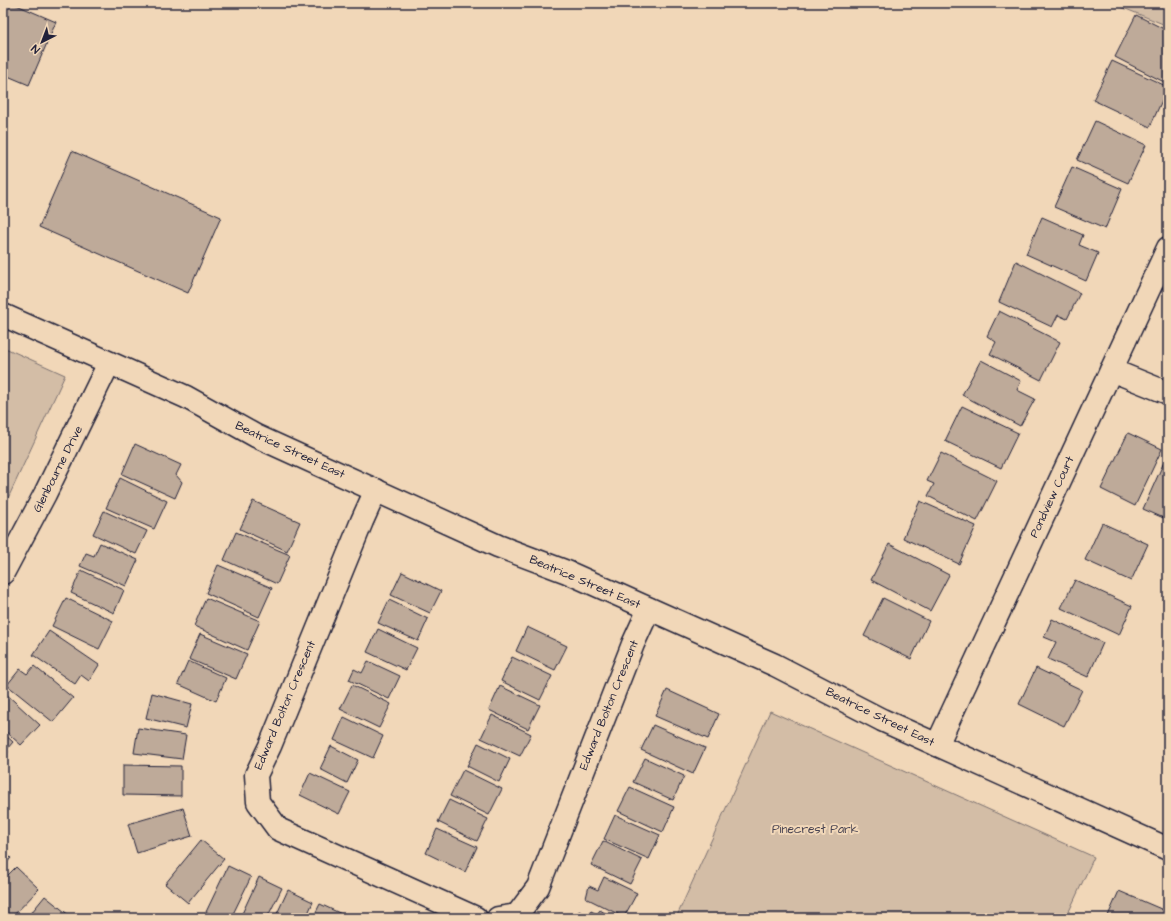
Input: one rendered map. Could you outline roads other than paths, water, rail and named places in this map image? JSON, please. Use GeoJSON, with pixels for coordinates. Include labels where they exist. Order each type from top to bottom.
{"type":"FeatureCollection","features":[{"type":"Feature","properties":{"kind":"street","name":"Pondview Court"},"geometry":{"type":"LineString","coordinates":[[937,745],[1168,248]]}},
{"type":"Feature","properties":{"kind":"street","name":"Beatrice Street East"},"geometry":{"type":"LineString","coordinates":[[3,315],[186,397],[256,436],[498,546],[567,572],[775,665],[882,720],[1168,849]]}},
{"type":"Feature","properties":{"kind":"street","name":"Glenbourne Drive"},"geometry":{"type":"LineString","coordinates":[[3,573],[45,494],[109,363]]}},
{"type":"Feature","properties":{"kind":"street"},"geometry":{"type":"LineString","coordinates":[[1111,370],[1168,394]]}},
{"type":"Feature","properties":{"kind":"street","name":"Edward Bolton Crescent"},"geometry":{"type":"LineString","coordinates":[[376,490],[362,520],[270,746],[256,775],[258,802],[278,829],[476,918]]}},
{"type":"Feature","properties":{"kind":"street","name":"Edward Bolton Crescent"},"geometry":{"type":"LineString","coordinates":[[498,918],[517,915],[538,887],[633,644],[649,609]]}},
{"type":"Feature","properties":{"kind":"park label","name":"Pinecrest Park"},"geometry":{"type":"Point","coordinates":[815,829]}}]}
